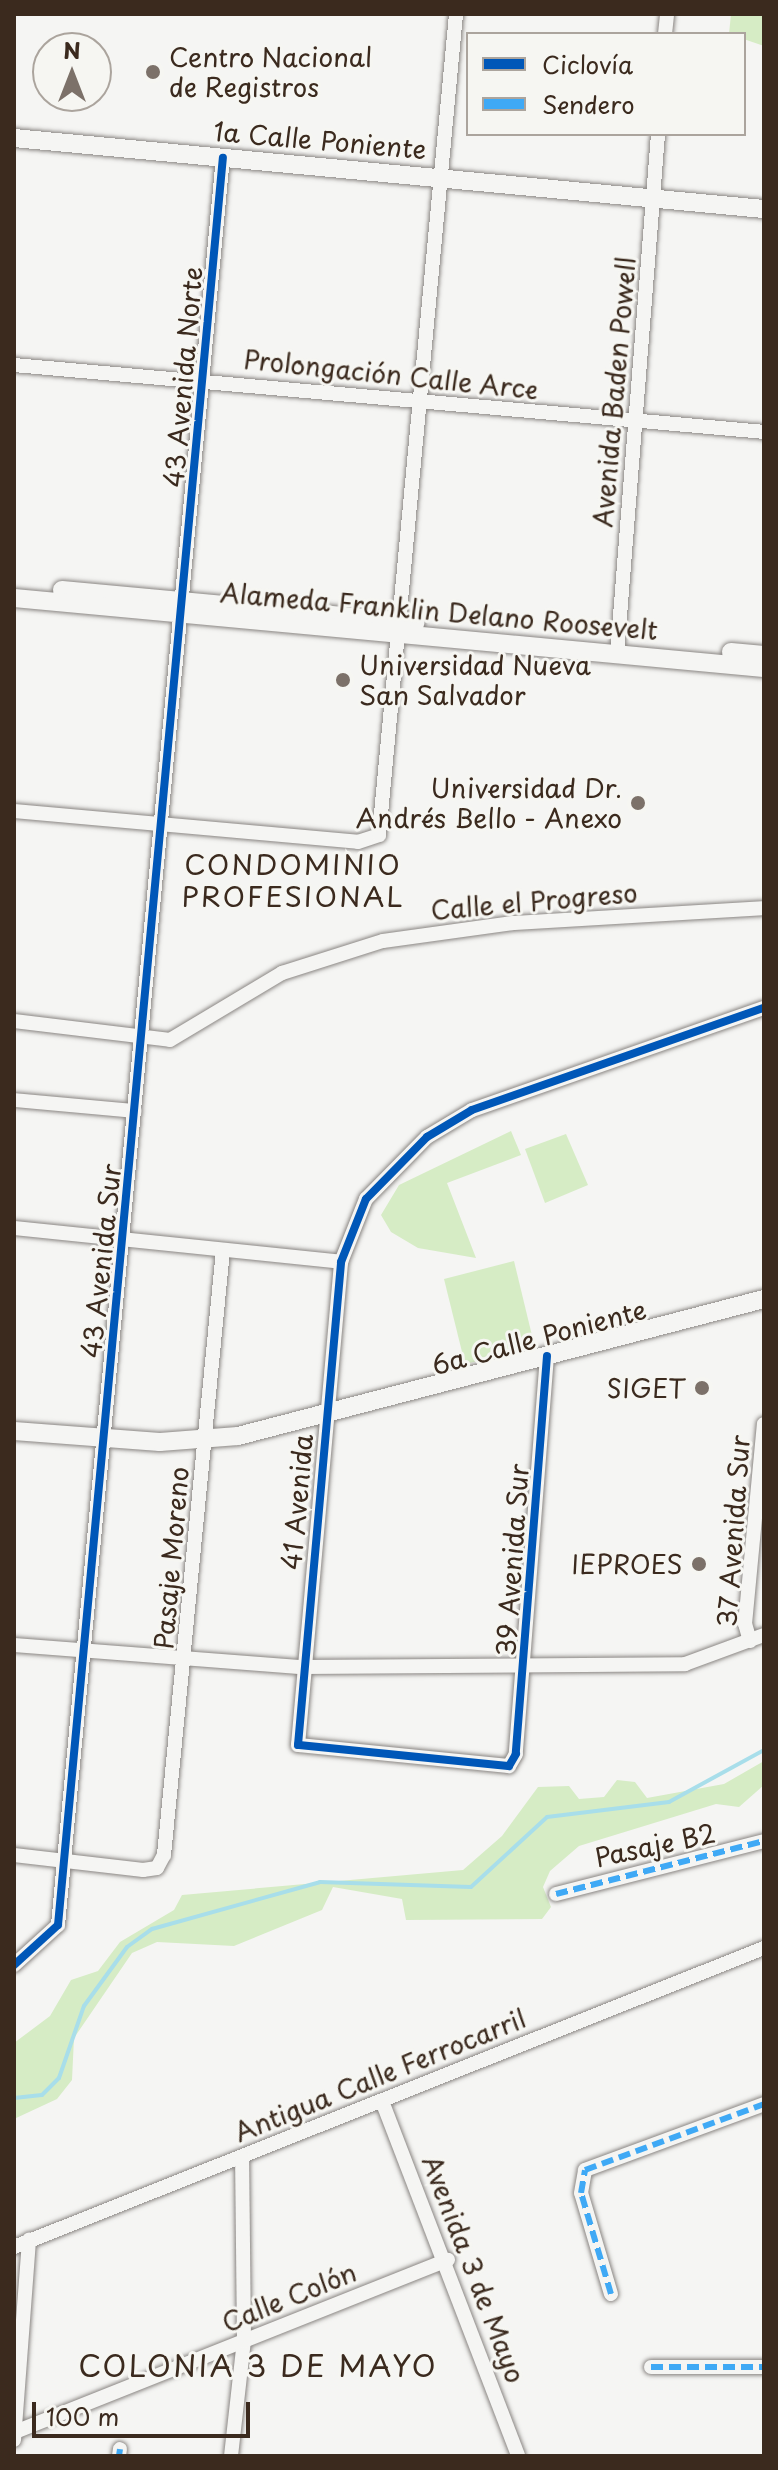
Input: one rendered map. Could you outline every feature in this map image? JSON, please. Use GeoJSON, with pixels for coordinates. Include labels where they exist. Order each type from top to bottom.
{"type":"FeatureCollection","features":[{"type":"Feature","properties":{"kind":"street"},"geometry":{"type":"LineString","coordinates":[[14,811],[366,843],[379,835],[384,820],[417,404],[456,14]]}},
{"type":"Feature","properties":{"kind":"street","name":"Avenida Baden Powell"},"geometry":{"type":"LineString","coordinates":[[618,648],[658,136]]}},
{"type":"Feature","properties":{"kind":"street","name":"1a Calle Poniente"},"geometry":{"type":"LineString","coordinates":[[14,138],[764,209]]}},
{"type":"Feature","properties":{"kind":"street","name":"43 Avenida Norte"},"geometry":{"type":"LineString","coordinates":[[181,607],[223,158]]}},
{"type":"Feature","properties":{"kind":"street","name":"Prolongación Calle Arce"},"geometry":{"type":"LineString","coordinates":[[14,365],[203,379],[417,404],[764,432]]}},
{"type":"Feature","properties":{"kind":"street","name":"Alameda Franklin Delano Roosevelt"},"geometry":{"type":"LineString","coordinates":[[14,586],[181,607],[399,628],[618,648],[764,655]]}},
{"type":"Feature","properties":{"kind":"street","name":"Alameda Franklin Delano Roosevelt"},"geometry":{"type":"LineString","coordinates":[[14,598],[181,607]]}},
{"type":"Feature","properties":{"kind":"street","name":"43 Avenida Sur"},"geometry":{"type":"LineString","coordinates":[[14,1965],[58,1925],[86,1652],[181,607]]}},
{"type":"Feature","properties":{"kind":"street","name":"Alameda Franklin Delano Roosevelt"},"geometry":{"type":"LineString","coordinates":[[618,648],[764,668]]}},
{"type":"Feature","properties":{"kind":"street","name":"Calle el Progreso"},"geometry":{"type":"LineString","coordinates":[[141,1034],[170,1040],[270,979],[383,941],[513,923],[764,908]]}},
{"type":"Feature","properties":{"kind":"street","name":"41 Avenida"},"geometry":{"type":"LineString","coordinates":[[298,1745],[302,1667],[341,1262],[351,1226],[379,1181],[427,1137],[472,1110],[764,1008]]}},
{"type":"Feature","properties":{"kind":"street"},"geometry":{"type":"LineString","coordinates":[[14,1021],[141,1034]]}},
{"type":"Feature","properties":{"kind":"street"},"geometry":{"type":"LineString","coordinates":[[14,1100],[135,1111]]}},
{"type":"Feature","properties":{"kind":"street"},"geometry":{"type":"LineString","coordinates":[[14,1228],[341,1262]]}},
{"type":"Feature","properties":{"kind":"street","name":"Pasaje Moreno"},"geometry":{"type":"LineString","coordinates":[[65,1861],[157,1868],[187,1662],[223,1250]]}},
{"type":"Feature","properties":{"kind":"street","name":"6a Calle Poniente"},"geometry":{"type":"LineString","coordinates":[[14,1431],[103,1439],[204,1441],[325,1415],[764,1299]]}},
{"type":"Feature","properties":{"kind":"street","name":"39 Avenida Sur"},"geometry":{"type":"LineString","coordinates":[[298,1745],[509,1766],[525,1660],[547,1356]]}},
{"type":"Feature","properties":{"kind":"street","name":"37 Avenida Sur"},"geometry":{"type":"LineString","coordinates":[[757,1638],[745,1624],[764,1424]]}},
{"type":"Feature","properties":{"kind":"street"},"geometry":{"type":"LineString","coordinates":[[14,1645],[187,1662],[302,1667],[525,1660],[685,1664],[757,1638]]}},
{"type":"Feature","properties":{"kind":"street","name":"Pasaje B2"},"geometry":{"type":"LineString","coordinates":[[556,1894],[764,1841]]}},
{"type":"Feature","properties":{"kind":"street"},"geometry":{"type":"LineString","coordinates":[[14,1855],[65,1861]]}},
{"type":"Feature","properties":{"kind":"street","name":"Antigua Calle Ferrocarril"},"geometry":{"type":"LineString","coordinates":[[14,2247],[242,2158],[746,1950],[764,1946]]}},
{"type":"Feature","properties":{"kind":"street","name":"Avenida 3 de Mayo"},"geometry":{"type":"LineString","coordinates":[[382,2101],[448,2260],[518,2456]]}},
{"type":"Feature","properties":{"kind":"street"},"geometry":{"type":"LineString","coordinates":[[611,2294],[581,2193],[585,2170],[764,2104]]}},
{"type":"Feature","properties":{"kind":"street"},"geometry":{"type":"LineString","coordinates":[[231,2456],[244,2341],[242,2158]]}},
{"type":"Feature","properties":{"kind":"street"},"geometry":{"type":"LineString","coordinates":[[14,2440],[29,2240]]}},
{"type":"Feature","properties":{"kind":"street","name":"Calle Colón"},"geometry":{"type":"LineString","coordinates":[[15,2432],[448,2260]]}},
{"type":"Feature","properties":{"kind":"street"},"geometry":{"type":"LineString","coordinates":[[651,2367],[764,2367]]}},
{"type":"Feature","properties":{"kind":"green space"},"geometry":{"type":"Polygon","coordinates":[[[731,14],[764,14],[764,46],[746,40],[746,32],[729,32],[731,14]]]}},
{"type":"Feature","properties":{"kind":"green space"},"geometry":{"type":"Polygon","coordinates":[[[511,1131],[521,1155],[447,1183],[476,1258],[418,1248],[391,1232],[381,1215],[399,1185],[511,1131]]]}},
{"type":"Feature","properties":{"kind":"green space"},"geometry":{"type":"Polygon","coordinates":[[[566,1134],[588,1185],[545,1203],[525,1149],[566,1134]]]}},
{"type":"Feature","properties":{"kind":"green space"},"geometry":{"type":"Polygon","coordinates":[[[514,1261],[535,1348],[465,1364],[444,1279],[514,1261]]]}},
{"type":"Feature","properties":{"kind":"green space"},"geometry":{"type":"Polygon","coordinates":[[[764,1761],[764,1785],[739,1807],[716,1804],[579,1846],[550,1871],[543,1887],[551,1907],[542,1919],[406,1920],[402,1899],[333,1887],[322,1910],[234,1946],[157,1942],[132,1953],[74,2038],[72,2080],[57,2099],[14,2119],[14,2043],[50,2016],[71,1980],[98,1971],[120,1942],[174,1910],[182,1895],[463,1870],[502,1836],[538,1787],[569,1786],[579,1799],[604,1797],[617,1780],[635,1782],[647,1798],[724,1784],[764,1761]]]}},
{"type":"Feature","properties":{"kind":"waterway"},"geometry":{"type":"LineString","coordinates":[[14,2098],[42,2095],[59,2078],[84,2006],[127,1947],[152,1929],[320,1882],[471,1887],[547,1817],[669,1802],[764,1750]]}},
{"type":"Feature","properties":{"kind":"marked path"},"geometry":{"type":"LineString","coordinates":[[556,1894],[764,1841]]}},
{"type":"Feature","properties":{"kind":"marked path"},"geometry":{"type":"LineString","coordinates":[[611,2294],[581,2193],[585,2170],[764,2104]]}},
{"type":"Feature","properties":{"kind":"marked path"},"geometry":{"type":"LineString","coordinates":[[651,2367],[764,2367]]}},
{"type":"Feature","properties":{"kind":"marked path"},"geometry":{"type":"LineString","coordinates":[[119,2456],[120,2449]]}},
{"type":"Feature","properties":{"kind":"cycle path"},"geometry":{"type":"LineString","coordinates":[[14,1965],[58,1925],[223,158]]}},
{"type":"Feature","properties":{"kind":"cycle path"},"geometry":{"type":"LineString","coordinates":[[547,1356],[516,1754],[509,1766],[298,1745],[341,1262],[366,1199],[427,1137],[472,1110],[764,1008]]}},
{"type":"Feature","properties":{"kind":"place","name":"Centro Nacional de Registros"},"geometry":{"type":"Point","coordinates":[153,72]}},
{"type":"Feature","properties":{"kind":"place","name":"Universidad Nueva San Salvador"},"geometry":{"type":"Point","coordinates":[343,680]}},
{"type":"Feature","properties":{"kind":"place","name":"Universidad Dr. Andrés Bello - Anexo"},"geometry":{"type":"Point","coordinates":[638,803]}},
{"type":"Feature","properties":{"kind":"place","name":"SIGET"},"geometry":{"type":"Point","coordinates":[702,1388]}},
{"type":"Feature","properties":{"kind":"place","name":"IEPROES"},"geometry":{"type":"Point","coordinates":[699,1564]}},
{"type":"Feature","properties":{"kind":"district","name":"CONDOMINIO PROFESIONAL"},"geometry":{"type":"Point","coordinates":[293,880]}},
{"type":"Feature","properties":{"kind":"district","name":"COLONIA 3 DE MAYO"},"geometry":{"type":"Point","coordinates":[258,2365]}}]}
